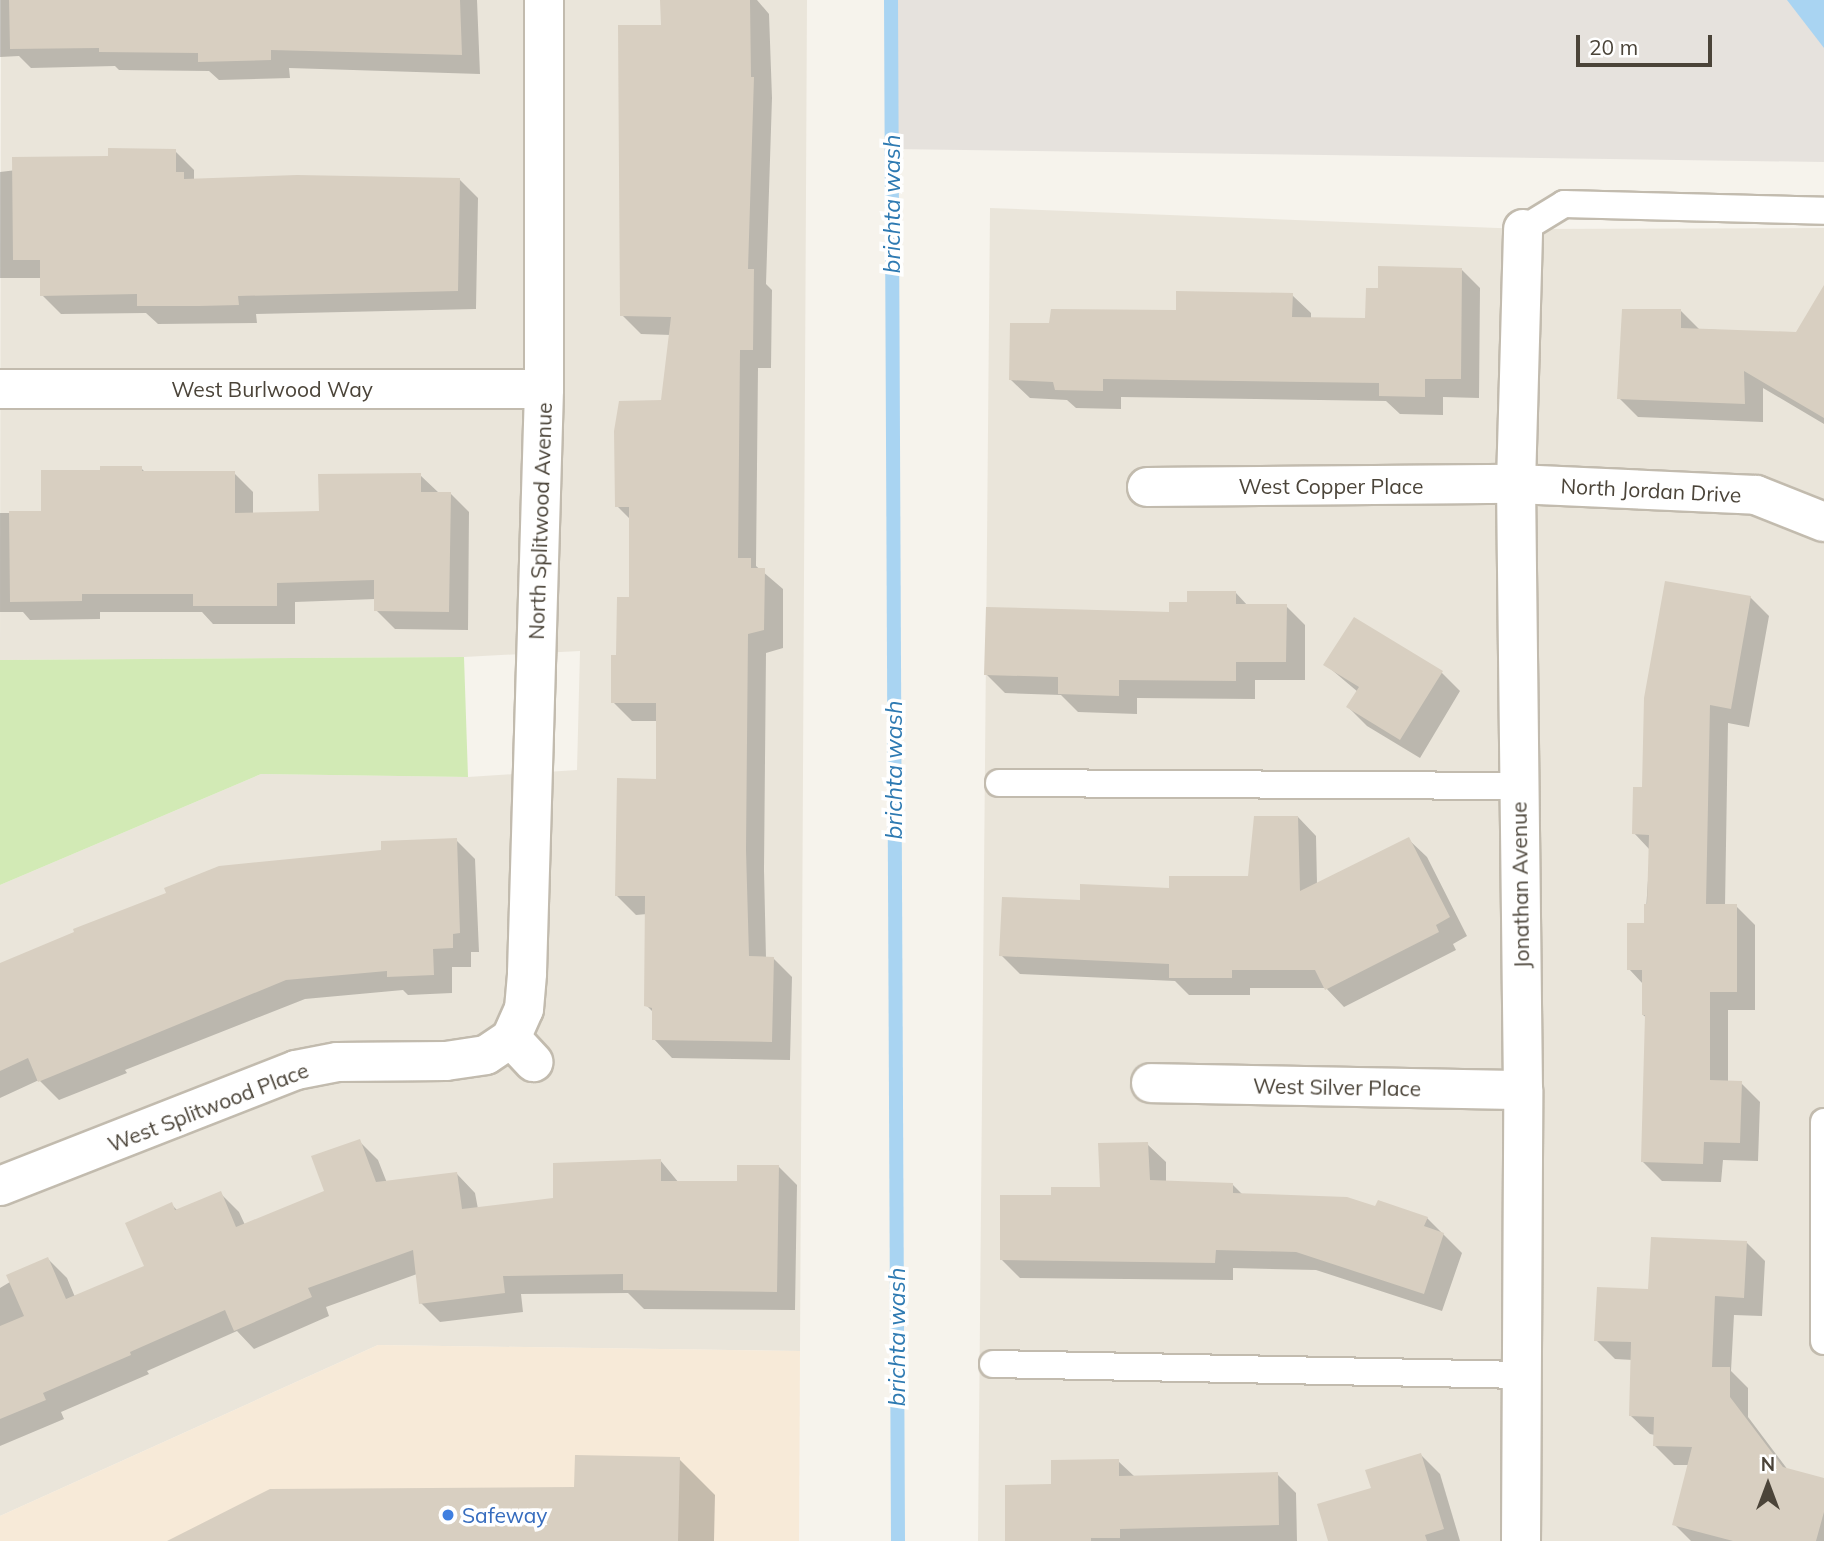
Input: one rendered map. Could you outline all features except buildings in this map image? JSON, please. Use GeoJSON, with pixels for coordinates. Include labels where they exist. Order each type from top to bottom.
{"type":"FeatureCollection","features":[{"type":"Feature","properties":{"kind":"street","name":"North Splitwood Avenue"},"geometry":{"type":"LineString","coordinates":[[522,1050],[527,973],[544,389],[544,0]]}},
{"type":"Feature","properties":{"kind":"street","name":"Jonathan Avenue"},"geometry":{"type":"LineString","coordinates":[[1521,1541],[1522,1090],[1516,484],[1522,229]]}},
{"type":"Feature","properties":{"kind":"street","name":"West Burlwood Way"},"geometry":{"type":"LineString","coordinates":[[0,389],[544,389]]}},
{"type":"Feature","properties":{"kind":"street","name":"West Copper Place"},"geometry":{"type":"LineString","coordinates":[[1147,487],[1516,484]]}},
{"type":"Feature","properties":{"kind":"street","name":"North Jordan Drive"},"geometry":{"type":"LineString","coordinates":[[1516,484],[1756,495],[1824,522]]}},
{"type":"Feature","properties":{"kind":"street","name":"West Splitwood Place"},"geometry":{"type":"LineString","coordinates":[[0,1186],[296,1070],[337,1062],[446,1061],[522,1050]]}},
{"type":"Feature","properties":{"kind":"street","name":"West Silver Place"},"geometry":{"type":"LineString","coordinates":[[1151,1083],[1522,1090]]}},
{"type":"Feature","properties":{"kind":"lane"},"geometry":{"type":"LineString","coordinates":[[1522,229],[1564,204],[1824,211]]}},
{"type":"Feature","properties":{"kind":"lane"},"geometry":{"type":"LineString","coordinates":[[999,783],[1519,786]]}},
{"type":"Feature","properties":{"kind":"lane"},"geometry":{"type":"LineString","coordinates":[[1824,1122],[1824,1341]]}},
{"type":"Feature","properties":{"kind":"lane"},"geometry":{"type":"LineString","coordinates":[[993,1364],[1521,1375]]}},
{"type":"Feature","properties":{"kind":"shaded area"},"geometry":{"type":"Polygon","coordinates":[[[1,0],[807,0],[800,1351],[378,1345],[0,1516],[0,885],[261,774],[468,777],[577,770],[580,651],[464,657],[0,660],[1,0]]]}},
{"type":"Feature","properties":{"kind":"shaded area"},"geometry":{"type":"Polygon","coordinates":[[[894,0],[1824,0],[1824,162],[893,149],[894,0]]]}},
{"type":"Feature","properties":{"kind":"shaded area"},"geometry":{"type":"Polygon","coordinates":[[[990,208],[1523,229],[1824,228],[1824,1541],[978,1541],[990,208]]]}},
{"type":"Feature","properties":{"kind":"shaded area"},"geometry":{"type":"Polygon","coordinates":[[[378,1345],[800,1351],[799,1541],[0,1541],[0,1516],[378,1345]]]}},
{"type":"Feature","properties":{"kind":"green space"},"geometry":{"type":"Polygon","coordinates":[[[464,657],[468,777],[261,774],[0,885],[0,660],[464,657]]]}},
{"type":"Feature","properties":{"kind":"water"},"geometry":{"type":"Polygon","coordinates":[[[1787,0],[1824,0],[1824,48],[1787,0]]]}},
{"type":"Feature","properties":{"kind":"waterway","name":"brichta wash"},"geometry":{"type":"LineString","coordinates":[[891,0],[898,1541]]}},
{"type":"Feature","properties":{"kind":"place","name":"Safeway"},"geometry":{"type":"Point","coordinates":[448,1515]}}]}
